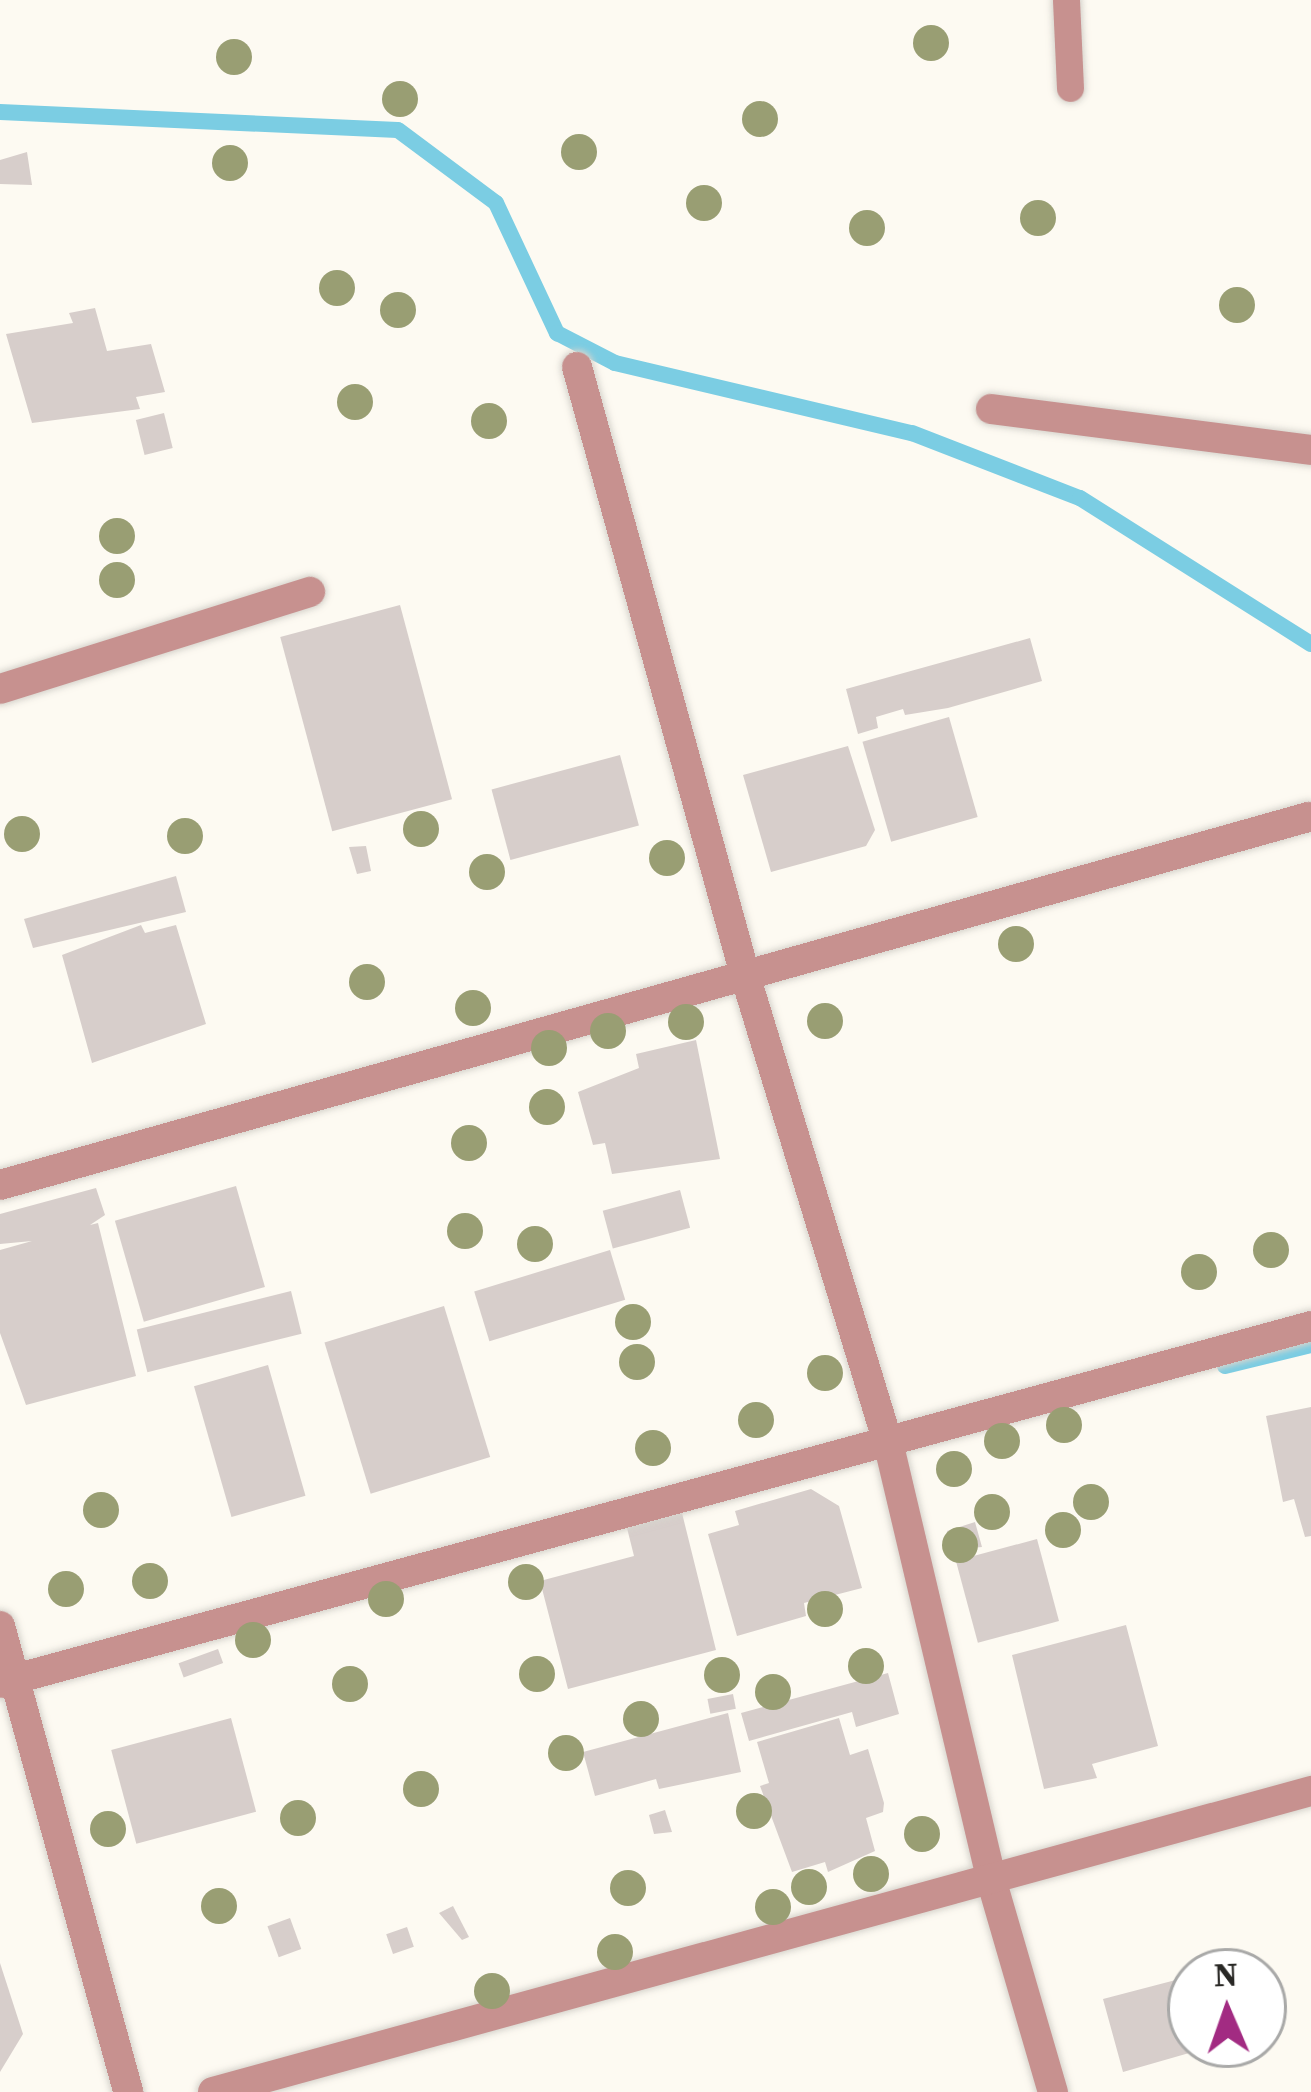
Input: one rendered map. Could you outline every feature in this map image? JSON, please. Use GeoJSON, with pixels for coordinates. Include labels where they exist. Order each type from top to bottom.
{"type":"FeatureCollection","features":[{"type":"Feature","properties":{"kind":"street"},"geometry":{"type":"LineString","coordinates":[[577,367],[745,974],[889,1446],[991,1879],[1053,2092]]}},
{"type":"Feature","properties":{"kind":"street"},"geometry":{"type":"LineString","coordinates":[[992,409],[1311,450]]}},
{"type":"Feature","properties":{"kind":"street"},"geometry":{"type":"LineString","coordinates":[[0,689],[310,592]]}},
{"type":"Feature","properties":{"kind":"street"},"geometry":{"type":"LineString","coordinates":[[0,1185],[1308,817]]}},
{"type":"Feature","properties":{"kind":"street"},"geometry":{"type":"LineString","coordinates":[[8,1681],[889,1446],[1311,1326]]}},
{"type":"Feature","properties":{"kind":"street"},"geometry":{"type":"LineString","coordinates":[[0,1626],[8,1681],[128,2092]]}},
{"type":"Feature","properties":{"kind":"street"},"geometry":{"type":"LineString","coordinates":[[213,2092],[1311,1791]]}},
{"type":"Feature","properties":{"kind":"lane"},"geometry":{"type":"LineString","coordinates":[[1066,0],[1070,88]]}},
{"type":"Feature","properties":{"kind":"building"},"geometry":{"type":"Polygon","coordinates":[[[27,152],[32,185],[0,184],[0,160],[27,152]]]}},
{"type":"Feature","properties":{"kind":"building"},"geometry":{"type":"Polygon","coordinates":[[[95,308],[107,351],[151,344],[165,392],[136,397],[140,409],[32,423],[6,334],[73,323],[69,313],[95,308]]]}},
{"type":"Feature","properties":{"kind":"building"},"geometry":{"type":"Polygon","coordinates":[[[164,413],[173,448],[145,455],[136,420],[164,413]]]}},
{"type":"Feature","properties":{"kind":"building"},"geometry":{"type":"Polygon","coordinates":[[[400,605],[452,799],[332,831],[280,637],[400,605]]]}},
{"type":"Feature","properties":{"kind":"building"},"geometry":{"type":"Polygon","coordinates":[[[1030,638],[1042,681],[948,708],[905,715],[903,709],[876,717],[878,728],[858,734],[846,689],[1030,638]]]}},
{"type":"Feature","properties":{"kind":"building"},"geometry":{"type":"Polygon","coordinates":[[[949,717],[978,817],[891,842],[862,742],[949,717]]]}},
{"type":"Feature","properties":{"kind":"building"},"geometry":{"type":"Polygon","coordinates":[[[848,746],[875,830],[866,846],[771,872],[743,775],[848,746]]]}},
{"type":"Feature","properties":{"kind":"building"},"geometry":{"type":"Polygon","coordinates":[[[620,755],[639,826],[510,860],[492,789],[620,755]]]}},
{"type":"Feature","properties":{"kind":"building"},"geometry":{"type":"Polygon","coordinates":[[[366,846],[371,871],[357,874],[349,847],[366,846]]]}},
{"type":"Feature","properties":{"kind":"building"},"geometry":{"type":"Polygon","coordinates":[[[176,876],[186,912],[33,948],[24,919],[176,876]]]}},
{"type":"Feature","properties":{"kind":"building"},"geometry":{"type":"Polygon","coordinates":[[[141,925],[145,933],[176,925],[206,1024],[92,1063],[62,955],[141,925]]]}},
{"type":"Feature","properties":{"kind":"building"},"geometry":{"type":"Polygon","coordinates":[[[696,1040],[720,1159],[612,1174],[605,1143],[593,1145],[578,1092],[639,1068],[636,1054],[696,1040]]]}},
{"type":"Feature","properties":{"kind":"building"},"geometry":{"type":"Polygon","coordinates":[[[236,1186],[265,1287],[144,1322],[115,1221],[236,1186]]]}},
{"type":"Feature","properties":{"kind":"building"},"geometry":{"type":"Polygon","coordinates":[[[96,1188],[105,1215],[90,1225],[98,1223],[136,1376],[26,1405],[0,1333],[0,1250],[32,1241],[0,1244],[0,1214],[96,1188]]]}},
{"type":"Feature","properties":{"kind":"building"},"geometry":{"type":"Polygon","coordinates":[[[680,1190],[690,1228],[613,1248],[603,1211],[680,1190]]]}},
{"type":"Feature","properties":{"kind":"building"},"geometry":{"type":"Polygon","coordinates":[[[610,1250],[625,1300],[489,1341],[474,1292],[610,1250]]]}},
{"type":"Feature","properties":{"kind":"building"},"geometry":{"type":"Polygon","coordinates":[[[291,1291],[302,1334],[147,1372],[137,1329],[291,1291]]]}},
{"type":"Feature","properties":{"kind":"building"},"geometry":{"type":"Polygon","coordinates":[[[444,1306],[490,1457],[371,1494],[324,1343],[444,1306]]]}},
{"type":"Feature","properties":{"kind":"building"},"geometry":{"type":"Polygon","coordinates":[[[268,1365],[305,1496],[231,1517],[194,1386],[268,1365]]]}},
{"type":"Feature","properties":{"kind":"building"},"geometry":{"type":"Polygon","coordinates":[[[1311,1407],[1311,1536],[1305,1537],[1294,1499],[1283,1502],[1266,1416],[1311,1407]]]}},
{"type":"Feature","properties":{"kind":"building"},"geometry":{"type":"Polygon","coordinates":[[[811,1489],[839,1506],[862,1588],[804,1603],[806,1616],[737,1636],[708,1534],[739,1525],[735,1511],[811,1489]]]}},
{"type":"Feature","properties":{"kind":"building"},"geometry":{"type":"Polygon","coordinates":[[[682,1513],[716,1650],[568,1689],[540,1581],[634,1556],[627,1528],[682,1513]]]}},
{"type":"Feature","properties":{"kind":"building"},"geometry":{"type":"Polygon","coordinates":[[[975,1522],[982,1547],[952,1550],[947,1531],[975,1522]]]}},
{"type":"Feature","properties":{"kind":"building"},"geometry":{"type":"Polygon","coordinates":[[[1037,1539],[1059,1621],[978,1643],[956,1561],[1037,1539]]]}},
{"type":"Feature","properties":{"kind":"building"},"geometry":{"type":"Polygon","coordinates":[[[1126,1625],[1158,1746],[1092,1764],[1097,1778],[1044,1789],[1012,1655],[1126,1625]]]}},
{"type":"Feature","properties":{"kind":"building"},"geometry":{"type":"Polygon","coordinates":[[[218,1649],[223,1663],[184,1677],[179,1663],[218,1649]]]}},
{"type":"Feature","properties":{"kind":"building"},"geometry":{"type":"Polygon","coordinates":[[[888,1673],[899,1714],[856,1727],[852,1712],[749,1741],[741,1713],[888,1673]]]}},
{"type":"Feature","properties":{"kind":"building"},"geometry":{"type":"Polygon","coordinates":[[[733,1694],[736,1709],[710,1714],[707,1699],[733,1694]]]}},
{"type":"Feature","properties":{"kind":"building"},"geometry":{"type":"Polygon","coordinates":[[[728,1713],[741,1772],[659,1789],[656,1779],[595,1796],[583,1752],[728,1713]]]}},
{"type":"Feature","properties":{"kind":"building"},"geometry":{"type":"Polygon","coordinates":[[[231,1718],[256,1812],[136,1844],[111,1750],[231,1718]]]}},
{"type":"Feature","properties":{"kind":"building"},"geometry":{"type":"Polygon","coordinates":[[[839,1718],[850,1755],[868,1749],[884,1803],[883,1812],[866,1818],[875,1851],[828,1872],[825,1862],[792,1872],[760,1786],[769,1783],[757,1742],[839,1718]]]}},
{"type":"Feature","properties":{"kind":"building"},"geometry":{"type":"Polygon","coordinates":[[[665,1810],[672,1832],[654,1834],[649,1815],[665,1810]]]}},
{"type":"Feature","properties":{"kind":"building"},"geometry":{"type":"Polygon","coordinates":[[[453,1906],[469,1937],[462,1940],[439,1913],[453,1906]]]}},
{"type":"Feature","properties":{"kind":"building"},"geometry":{"type":"Polygon","coordinates":[[[290,1918],[301,1949],[279,1957],[267,1926],[290,1918]]]}},
{"type":"Feature","properties":{"kind":"building"},"geometry":{"type":"Polygon","coordinates":[[[407,1927],[414,1947],[393,1954],[386,1934],[407,1927]]]}},
{"type":"Feature","properties":{"kind":"building"},"geometry":{"type":"Polygon","coordinates":[[[0,1963],[23,2034],[0,2072],[0,1963]]]}},
{"type":"Feature","properties":{"kind":"building"},"geometry":{"type":"Polygon","coordinates":[[[1167,1982],[1167,2059],[1123,2072],[1103,1999],[1167,1982]]]}},
{"type":"Feature","properties":{"kind":"waterway"},"geometry":{"type":"LineString","coordinates":[[0,112],[398,130],[496,203],[557,333],[615,363],[912,433],[1080,498],[1311,644]]}},
{"type":"Feature","properties":{"kind":"waterway"},"geometry":{"type":"LineString","coordinates":[[1225,1366],[1311,1345]]}}]}
